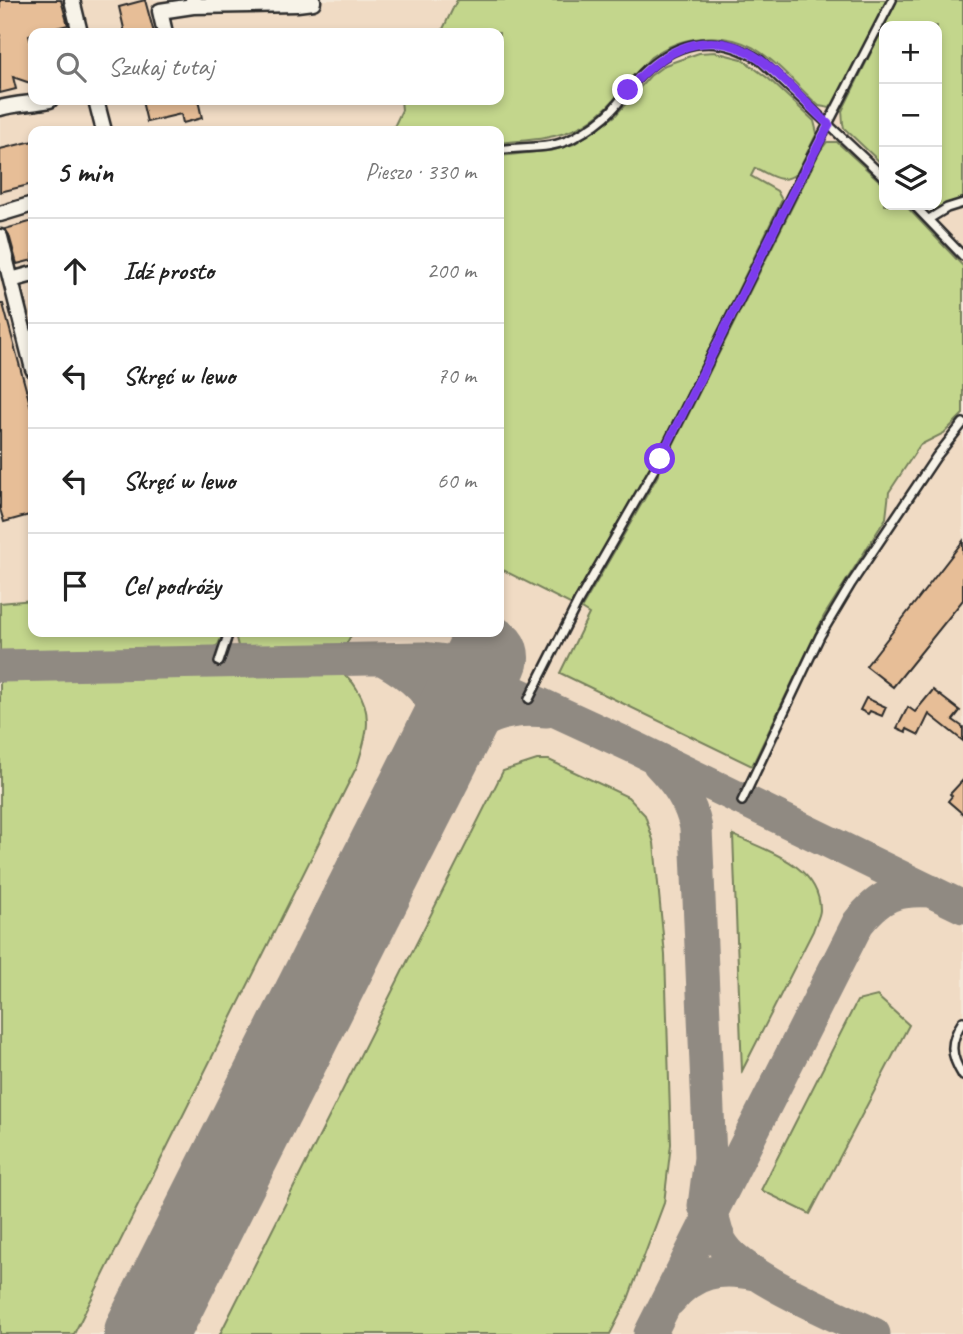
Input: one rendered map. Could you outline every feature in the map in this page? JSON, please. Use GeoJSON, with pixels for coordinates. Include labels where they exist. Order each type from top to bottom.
{"type":"FeatureCollection","features":[{"type":"Feature","properties":{"kind":"street"},"geometry":{"type":"LineString","coordinates":[[72,0],[79,28]]}},
{"type":"Feature","properties":{"kind":"street"},"geometry":{"type":"LineString","coordinates":[[164,28],[160,11],[193,3],[297,4],[313,0]]}},
{"type":"Feature","properties":{"kind":"street"},"geometry":{"type":"LineString","coordinates":[[0,108],[22,102],[28,104]]}},
{"type":"Feature","properties":{"kind":"street"},"geometry":{"type":"LineString","coordinates":[[97,105],[103,126]]}},
{"type":"Feature","properties":{"kind":"street"},"geometry":{"type":"LineString","coordinates":[[0,214],[28,206]]}},
{"type":"Feature","properties":{"kind":"street"},"geometry":{"type":"LineString","coordinates":[[0,237],[28,349]]}},
{"type":"Feature","properties":{"kind":"street"},"geometry":{"type":"LineString","coordinates":[[11,280],[28,275]]}},
{"type":"Feature","properties":{"kind":"lane"},"geometry":{"type":"LineString","coordinates":[[529,699],[578,602],[660,459],[892,0]]}},
{"type":"Feature","properties":{"kind":"lane"},"geometry":{"type":"LineString","coordinates":[[504,150],[552,145],[571,139],[610,113],[645,71],[662,58],[684,47],[704,43],[732,46],[760,60],[879,172]]}},
{"type":"Feature","properties":{"kind":"lane"},"geometry":{"type":"LineString","coordinates":[[929,219],[947,208],[963,203]]}},
{"type":"Feature","properties":{"kind":"lane"},"geometry":{"type":"LineString","coordinates":[[919,210],[963,256]]}},
{"type":"Feature","properties":{"kind":"lane"},"geometry":{"type":"LineString","coordinates":[[741,801],[820,635],[936,457],[963,423]]}},
{"type":"Feature","properties":{"kind":"lane"},"geometry":{"type":"LineString","coordinates":[[219,662],[227,637]]}},
{"type":"Feature","properties":{"kind":"lane"},"geometry":{"type":"LineString","coordinates":[[963,1021],[954,1035],[953,1048],[954,1060],[963,1076]]}},
{"type":"Feature","properties":{"kind":"shaded area"},"geometry":{"type":"Polygon","coordinates":[[[0,0],[457,0],[443,28],[28,28],[28,105],[504,105],[504,98],[678,36],[755,32],[832,105],[842,111],[879,150],[879,210],[942,210],[942,202],[963,189],[963,1334],[0,1334],[0,0]]]}},
{"type":"Feature","properties":{"kind":"green space"},"geometry":{"type":"Polygon","coordinates":[[[457,0],[887,0],[834,106],[830,108],[819,106],[780,67],[754,48],[728,39],[701,38],[675,44],[651,57],[607,107],[575,129],[537,139],[504,142],[504,126],[394,126],[402,105],[504,105],[504,28],[443,28],[457,0]]]}},
{"type":"Feature","properties":{"kind":"green space"},"geometry":{"type":"Polygon","coordinates":[[[897,0],[963,0],[963,199],[942,208],[942,21],[886,21],[897,0]]]}},
{"type":"Feature","properties":{"kind":"green space"},"geometry":{"type":"Polygon","coordinates":[[[879,36],[879,161],[844,128],[842,111],[879,36]]]}},
{"type":"Feature","properties":{"kind":"green space"},"geometry":{"type":"Polygon","coordinates":[[[715,52],[742,59],[769,79],[814,121],[817,133],[797,173],[792,177],[776,178],[755,168],[751,176],[777,191],[782,200],[648,474],[572,605],[504,571],[504,155],[554,150],[574,144],[615,116],[650,76],[665,65],[699,53],[715,52]]]}},
{"type":"Feature","properties":{"kind":"green space"},"geometry":{"type":"Polygon","coordinates":[[[827,142],[837,142],[879,180],[879,210],[910,210],[963,266],[963,414],[944,433],[920,445],[889,492],[886,518],[824,616],[752,766],[560,673],[589,614],[581,609],[657,477],[820,151],[827,142]]]}},
{"type":"Feature","properties":{"kind":"green space"},"geometry":{"type":"Polygon","coordinates":[[[28,600],[28,637],[222,637],[218,645],[207,651],[0,655],[0,603],[28,600]]]}},
{"type":"Feature","properties":{"kind":"green space"},"geometry":{"type":"Polygon","coordinates":[[[350,637],[344,648],[246,650],[238,646],[236,638],[350,637]]]}},
{"type":"Feature","properties":{"kind":"green space"},"geometry":{"type":"Polygon","coordinates":[[[336,671],[353,683],[362,699],[367,717],[357,766],[74,1334],[0,1334],[0,678],[336,671]]]}},
{"type":"Feature","properties":{"kind":"green space"},"geometry":{"type":"Polygon","coordinates":[[[537,760],[549,760],[628,797],[645,815],[654,843],[665,955],[671,1144],[664,1203],[628,1299],[610,1334],[220,1334],[503,771],[537,760]]]}},
{"type":"Feature","properties":{"kind":"green space"},"geometry":{"type":"Polygon","coordinates":[[[733,835],[775,853],[801,870],[818,894],[820,910],[813,931],[742,1071],[733,835]]]}},
{"type":"Feature","properties":{"kind":"green space"},"geometry":{"type":"Polygon","coordinates":[[[877,996],[909,1025],[810,1214],[761,1190],[857,1001],[877,996]]]}},
{"type":"Feature","properties":{"kind":"building"},"geometry":{"type":"Polygon","coordinates":[[[0,0],[61,0],[68,25],[56,28],[28,28],[28,82],[13,77],[16,89],[0,93],[0,0]]]}},
{"type":"Feature","properties":{"kind":"building"},"geometry":{"type":"Polygon","coordinates":[[[145,0],[153,28],[124,28],[119,7],[145,0]]]}},
{"type":"Feature","properties":{"kind":"building"},"geometry":{"type":"Polygon","coordinates":[[[143,105],[199,105],[202,118],[183,123],[181,114],[147,122],[143,105]]]}},
{"type":"Feature","properties":{"kind":"building"},"geometry":{"type":"Polygon","coordinates":[[[28,142],[28,185],[0,192],[0,149],[28,142]]]}},
{"type":"Feature","properties":{"kind":"building"},"geometry":{"type":"Polygon","coordinates":[[[28,222],[28,261],[17,264],[5,229],[28,222]]]}},
{"type":"Feature","properties":{"kind":"building"},"geometry":{"type":"Polygon","coordinates":[[[0,304],[3,304],[28,396],[28,515],[4,522],[0,509],[0,304]]]}},
{"type":"Feature","properties":{"kind":"building"},"geometry":{"type":"Polygon","coordinates":[[[963,541],[963,600],[893,687],[866,666],[963,541]]]}},
{"type":"Feature","properties":{"kind":"building"},"geometry":{"type":"Polygon","coordinates":[[[933,690],[960,711],[953,720],[963,727],[963,741],[929,714],[919,735],[897,728],[908,707],[915,712],[933,690]]]}},
{"type":"Feature","properties":{"kind":"building"},"geometry":{"type":"Polygon","coordinates":[[[866,698],[886,707],[882,716],[860,710],[866,698]]]}},
{"type":"Feature","properties":{"kind":"building"},"geometry":{"type":"Polygon","coordinates":[[[963,780],[963,814],[948,801],[952,796],[950,794],[963,780]]]}},
{"type":"Feature","properties":{"kind":"taxiway"},"geometry":{"type":"LineString","coordinates":[[0,666],[424,658],[447,661],[638,749],[963,907]]}},
{"type":"Feature","properties":{"kind":"taxiway"},"geometry":{"type":"LineString","coordinates":[[382,659],[410,677],[432,702],[439,723],[438,756]]}},
{"type":"Feature","properties":{"kind":"taxiway"},"geometry":{"type":"LineString","coordinates":[[438,756],[487,719],[513,711],[547,711]]}},
{"type":"Feature","properties":{"kind":"taxiway"},"geometry":{"type":"LineString","coordinates":[[659,764],[682,793],[696,828],[710,1158],[704,1206]]}},
{"type":"Feature","properties":{"kind":"taxiway"},"geometry":{"type":"LineString","coordinates":[[650,1334],[858,923],[874,906],[890,896],[908,891],[931,891]]}},
{"type":"Feature","properties":{"kind":"taxiway"},"geometry":{"type":"LineString","coordinates":[[712,1199],[717,1232],[731,1255],[768,1281],[874,1334]]}},
{"type":"Feature","properties":{"kind":"taxiway"},"geometry":{"type":"LineString","coordinates":[[670,1300],[698,1277],[730,1271],[755,1274]]}},
{"type":"Feature","properties":{"kind":"runway"},"geometry":{"type":"LineString","coordinates":[[146,1334],[487,657]]}},
{"type":"Feature","properties":{"kind":"route"},"geometry":{"type":"LineString","coordinates":[[628,90],[645,71],[671,52],[704,43],[718,43],[746,51],[760,60],[829,125],[660,459]]}}]}
